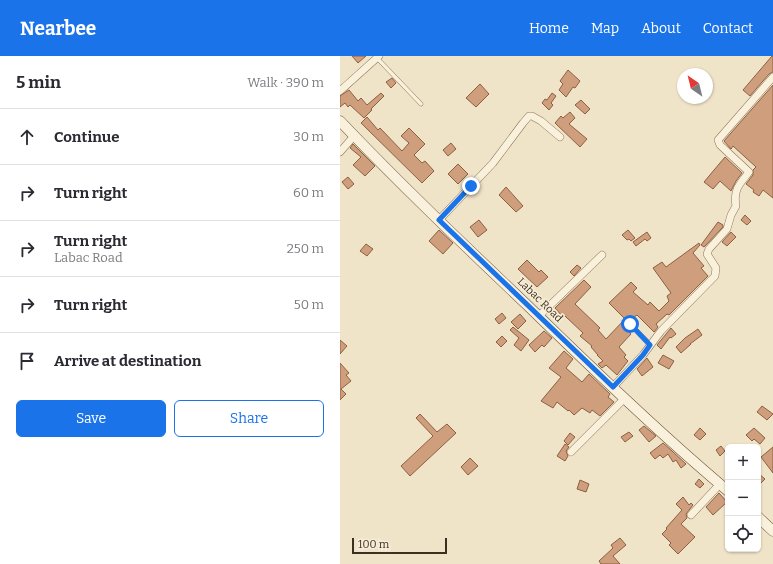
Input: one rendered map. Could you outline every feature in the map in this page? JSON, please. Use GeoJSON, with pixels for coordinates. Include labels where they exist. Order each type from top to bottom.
{"type":"FeatureCollection","features":[{"type":"Feature","properties":{"kind":"street"},"geometry":{"type":"LineString","coordinates":[[340,91],[378,57]]}},
{"type":"Feature","properties":{"kind":"street"},"geometry":{"type":"LineString","coordinates":[[613,387],[643,355],[661,331],[715,276],[716,268],[707,254],[727,229],[731,215],[736,206],[734,197],[736,190],[749,172],[720,146],[718,140],[773,78]]}},
{"type":"Feature","properties":{"kind":"street"},"geometry":{"type":"LineString","coordinates":[[439,220],[493,163],[529,116],[541,121],[560,137]]}},
{"type":"Feature","properties":{"kind":"street","name":"Labac Road"},"geometry":{"type":"LineString","coordinates":[[340,121],[439,220],[624,398],[671,442],[725,488]]}},
{"type":"Feature","properties":{"kind":"street"},"geometry":{"type":"LineString","coordinates":[[340,152],[354,136]]}},
{"type":"Feature","properties":{"kind":"street"},"geometry":{"type":"LineString","coordinates":[[539,316],[602,254]]}},
{"type":"Feature","properties":{"kind":"street"},"geometry":{"type":"LineString","coordinates":[[571,452],[624,398]]}},
{"type":"Feature","properties":{"kind":"street"},"geometry":{"type":"LineString","coordinates":[[691,515],[720,484]]}},
{"type":"Feature","properties":{"kind":"street"},"geometry":{"type":"LineString","coordinates":[[761,519],[771,525]]}},
{"type":"Feature","properties":{"kind":"lane"},"geometry":{"type":"LineString","coordinates":[[378,57],[421,104]]}},
{"type":"Feature","properties":{"kind":"lane"},"geometry":{"type":"LineString","coordinates":[[630,324],[650,345]]}},
{"type":"Feature","properties":{"kind":"building"},"geometry":{"type":"Polygon","coordinates":[[[352,56],[366,56],[358,63],[352,56]]]}},
{"type":"Feature","properties":{"kind":"building"},"geometry":{"type":"Polygon","coordinates":[[[772,56],[773,72],[769,74],[750,96],[743,90],[772,56]]]}},
{"type":"Feature","properties":{"kind":"building"},"geometry":{"type":"Polygon","coordinates":[[[568,70],[580,81],[575,88],[573,87],[566,97],[559,90],[563,84],[560,81],[568,70]]]}},
{"type":"Feature","properties":{"kind":"building"},"geometry":{"type":"Polygon","coordinates":[[[392,78],[396,83],[391,88],[386,82],[392,78]]]}},
{"type":"Feature","properties":{"kind":"building"},"geometry":{"type":"Polygon","coordinates":[[[480,84],[489,94],[476,107],[466,98],[480,84]]]}},
{"type":"Feature","properties":{"kind":"building"},"geometry":{"type":"Polygon","coordinates":[[[773,85],[773,198],[763,190],[759,196],[746,184],[753,175],[753,170],[756,167],[733,146],[731,149],[724,141],[773,85]]]}},
{"type":"Feature","properties":{"kind":"building"},"geometry":{"type":"Polygon","coordinates":[[[349,90],[358,101],[361,98],[367,105],[381,93],[384,96],[364,118],[350,105],[348,107],[345,103],[340,107],[340,96],[349,90]]]}},
{"type":"Feature","properties":{"kind":"building"},"geometry":{"type":"Polygon","coordinates":[[[552,93],[556,96],[551,103],[553,105],[549,110],[542,103],[545,99],[547,100],[552,93]]]}},
{"type":"Feature","properties":{"kind":"building"},"geometry":{"type":"Polygon","coordinates":[[[581,100],[590,109],[585,114],[575,105],[581,100]]]}},
{"type":"Feature","properties":{"kind":"building"},"geometry":{"type":"Polygon","coordinates":[[[570,112],[575,118],[569,124],[587,139],[580,147],[555,123],[561,116],[563,118],[570,112]]]}},
{"type":"Feature","properties":{"kind":"building"},"geometry":{"type":"Polygon","coordinates":[[[367,117],[378,130],[380,128],[402,151],[409,143],[401,136],[409,128],[425,144],[414,155],[422,163],[425,161],[434,171],[422,183],[361,123],[367,117]]]}},
{"type":"Feature","properties":{"kind":"building"},"geometry":{"type":"Polygon","coordinates":[[[451,143],[456,149],[448,156],[443,150],[451,143]]]}},
{"type":"Feature","properties":{"kind":"building"},"geometry":{"type":"Polygon","coordinates":[[[353,144],[375,166],[365,176],[353,165],[361,157],[350,148],[353,144]]]}},
{"type":"Feature","properties":{"kind":"building"},"geometry":{"type":"Polygon","coordinates":[[[725,157],[742,173],[731,191],[720,181],[713,189],[704,182],[725,157]]]}},
{"type":"Feature","properties":{"kind":"building"},"geometry":{"type":"Polygon","coordinates":[[[458,164],[468,174],[458,184],[448,174],[458,164]]]}},
{"type":"Feature","properties":{"kind":"building"},"geometry":{"type":"Polygon","coordinates":[[[348,177],[354,184],[348,189],[342,182],[348,177]]]}},
{"type":"Feature","properties":{"kind":"building"},"geometry":{"type":"Polygon","coordinates":[[[506,187],[523,206],[516,212],[499,195],[506,187]]]}},
{"type":"Feature","properties":{"kind":"building"},"geometry":{"type":"Polygon","coordinates":[[[745,215],[751,221],[747,225],[741,220],[745,215]]]}},
{"type":"Feature","properties":{"kind":"building"},"geometry":{"type":"Polygon","coordinates":[[[479,220],[487,230],[478,237],[470,227],[479,220]]]}},
{"type":"Feature","properties":{"kind":"building"},"geometry":{"type":"Polygon","coordinates":[[[718,222],[723,225],[723,227],[704,247],[701,245],[718,222]]]}},
{"type":"Feature","properties":{"kind":"building"},"geometry":{"type":"Polygon","coordinates":[[[439,230],[453,243],[443,254],[429,241],[439,230]]]}},
{"type":"Feature","properties":{"kind":"building"},"geometry":{"type":"Polygon","coordinates":[[[628,230],[635,238],[631,241],[629,239],[627,240],[622,235],[628,230]]]}},
{"type":"Feature","properties":{"kind":"building"},"geometry":{"type":"Polygon","coordinates":[[[647,232],[651,238],[647,241],[645,239],[636,246],[633,242],[647,232]]]}},
{"type":"Feature","properties":{"kind":"building"},"geometry":{"type":"Polygon","coordinates":[[[731,232],[736,237],[727,246],[722,242],[731,232]]]}},
{"type":"Feature","properties":{"kind":"building"},"geometry":{"type":"Polygon","coordinates":[[[699,243],[700,245],[693,253],[704,266],[701,268],[708,276],[669,315],[667,314],[656,324],[658,327],[654,332],[637,315],[627,322],[624,327],[631,334],[619,347],[626,355],[624,357],[628,361],[617,375],[606,365],[602,368],[598,364],[603,361],[591,347],[592,346],[580,336],[583,333],[565,316],[563,317],[555,308],[584,280],[591,287],[575,304],[600,328],[598,330],[606,339],[625,319],[609,303],[631,282],[637,288],[633,292],[648,305],[650,302],[659,311],[669,301],[667,296],[671,293],[653,268],[662,262],[666,267],[699,243]]]}},
{"type":"Feature","properties":{"kind":"building"},"geometry":{"type":"Polygon","coordinates":[[[366,244],[373,249],[367,256],[360,251],[366,244]]]}},
{"type":"Feature","properties":{"kind":"building"},"geometry":{"type":"Polygon","coordinates":[[[527,260],[539,272],[541,270],[548,277],[537,287],[518,269],[527,260]]]}},
{"type":"Feature","properties":{"kind":"building"},"geometry":{"type":"Polygon","coordinates":[[[577,265],[581,268],[574,276],[570,272],[577,265]]]}},
{"type":"Feature","properties":{"kind":"building"},"geometry":{"type":"Polygon","coordinates":[[[502,313],[506,318],[499,324],[495,319],[502,313]]]}},
{"type":"Feature","properties":{"kind":"building"},"geometry":{"type":"Polygon","coordinates":[[[520,314],[526,321],[518,329],[511,322],[520,314]]]}},
{"type":"Feature","properties":{"kind":"building"},"geometry":{"type":"Polygon","coordinates":[[[513,327],[529,340],[521,351],[514,345],[519,338],[510,330],[513,327]]]}},
{"type":"Feature","properties":{"kind":"building"},"geometry":{"type":"Polygon","coordinates":[[[671,328],[676,334],[671,338],[670,337],[661,349],[657,345],[671,328]]]}},
{"type":"Feature","properties":{"kind":"building"},"geometry":{"type":"Polygon","coordinates":[[[698,329],[702,335],[681,353],[676,347],[685,338],[698,329]]]}},
{"type":"Feature","properties":{"kind":"building"},"geometry":{"type":"Polygon","coordinates":[[[544,331],[552,338],[544,347],[542,345],[535,352],[529,345],[544,331]]]}},
{"type":"Feature","properties":{"kind":"building"},"geometry":{"type":"Polygon","coordinates":[[[502,336],[507,341],[501,347],[496,342],[502,336]]]}},
{"type":"Feature","properties":{"kind":"building"},"geometry":{"type":"Polygon","coordinates":[[[340,340],[347,346],[340,354],[340,340]]]}},
{"type":"Feature","properties":{"kind":"building"},"geometry":{"type":"Polygon","coordinates":[[[564,351],[573,359],[566,368],[582,382],[589,374],[610,394],[608,397],[614,402],[600,416],[592,410],[590,413],[582,408],[574,415],[557,402],[553,408],[541,401],[561,377],[549,368],[564,351]]]}},
{"type":"Feature","properties":{"kind":"building"},"geometry":{"type":"Polygon","coordinates":[[[663,355],[674,361],[669,369],[658,363],[663,355]]]}},
{"type":"Feature","properties":{"kind":"building"},"geometry":{"type":"Polygon","coordinates":[[[647,358],[653,367],[642,376],[637,369],[647,358]]]}},
{"type":"Feature","properties":{"kind":"building"},"geometry":{"type":"Polygon","coordinates":[[[340,363],[349,373],[346,375],[351,381],[341,389],[346,394],[340,400],[340,363]]]}},
{"type":"Feature","properties":{"kind":"building"},"geometry":{"type":"Polygon","coordinates":[[[762,406],[773,414],[767,420],[757,412],[762,406]]]}},
{"type":"Feature","properties":{"kind":"building"},"geometry":{"type":"Polygon","coordinates":[[[420,414],[437,432],[447,424],[456,433],[410,476],[401,466],[433,436],[416,418],[420,414]]]}},
{"type":"Feature","properties":{"kind":"building"},"geometry":{"type":"Polygon","coordinates":[[[644,426],[656,436],[649,442],[639,430],[644,426]]]}},
{"type":"Feature","properties":{"kind":"building"},"geometry":{"type":"Polygon","coordinates":[[[700,428],[706,434],[700,440],[694,435],[700,428]]]}},
{"type":"Feature","properties":{"kind":"building"},"geometry":{"type":"Polygon","coordinates":[[[754,428],[765,438],[760,444],[754,439],[752,441],[746,435],[754,428]]]}},
{"type":"Feature","properties":{"kind":"building"},"geometry":{"type":"Polygon","coordinates":[[[629,432],[633,436],[625,442],[621,437],[629,432]]]}},
{"type":"Feature","properties":{"kind":"building"},"geometry":{"type":"Polygon","coordinates":[[[570,433],[575,437],[568,445],[564,441],[570,433]]]}},
{"type":"Feature","properties":{"kind":"building"},"geometry":{"type":"Polygon","coordinates":[[[663,443],[686,464],[681,468],[676,460],[673,462],[668,454],[663,458],[660,455],[655,459],[650,453],[663,443]]]}},
{"type":"Feature","properties":{"kind":"building"},"geometry":{"type":"Polygon","coordinates":[[[565,444],[569,447],[566,451],[568,456],[565,461],[557,456],[565,444]]]}},
{"type":"Feature","properties":{"kind":"building"},"geometry":{"type":"Polygon","coordinates":[[[721,446],[725,451],[720,456],[716,450],[721,446]]]}},
{"type":"Feature","properties":{"kind":"building"},"geometry":{"type":"Polygon","coordinates":[[[773,447],[773,473],[761,457],[773,447]]]}},
{"type":"Feature","properties":{"kind":"building"},"geometry":{"type":"Polygon","coordinates":[[[470,458],[478,466],[468,475],[461,467],[470,458]]]}},
{"type":"Feature","properties":{"kind":"building"},"geometry":{"type":"Polygon","coordinates":[[[761,476],[765,479],[761,483],[761,476]]]}},
{"type":"Feature","properties":{"kind":"building"},"geometry":{"type":"Polygon","coordinates":[[[699,479],[704,484],[700,488],[695,484],[699,479]]]}},
{"type":"Feature","properties":{"kind":"building"},"geometry":{"type":"Polygon","coordinates":[[[580,480],[589,484],[586,492],[577,489],[580,480]]]}},
{"type":"Feature","properties":{"kind":"building"},"geometry":{"type":"Polygon","coordinates":[[[719,493],[725,500],[725,504],[713,515],[706,507],[719,493]]]}},
{"type":"Feature","properties":{"kind":"building"},"geometry":{"type":"Polygon","coordinates":[[[683,497],[689,505],[691,503],[693,505],[686,514],[687,518],[681,524],[695,537],[678,554],[669,545],[671,543],[662,534],[682,510],[676,504],[683,497]]]}},
{"type":"Feature","properties":{"kind":"building"},"geometry":{"type":"Polygon","coordinates":[[[620,538],[626,545],[613,556],[620,564],[601,564],[599,561],[613,548],[611,545],[620,538]]]}},
{"type":"Feature","properties":{"kind":"route"},"geometry":{"type":"LineString","coordinates":[[471,186],[439,220],[613,387],[643,355],[650,345],[630,324]]}}]}
